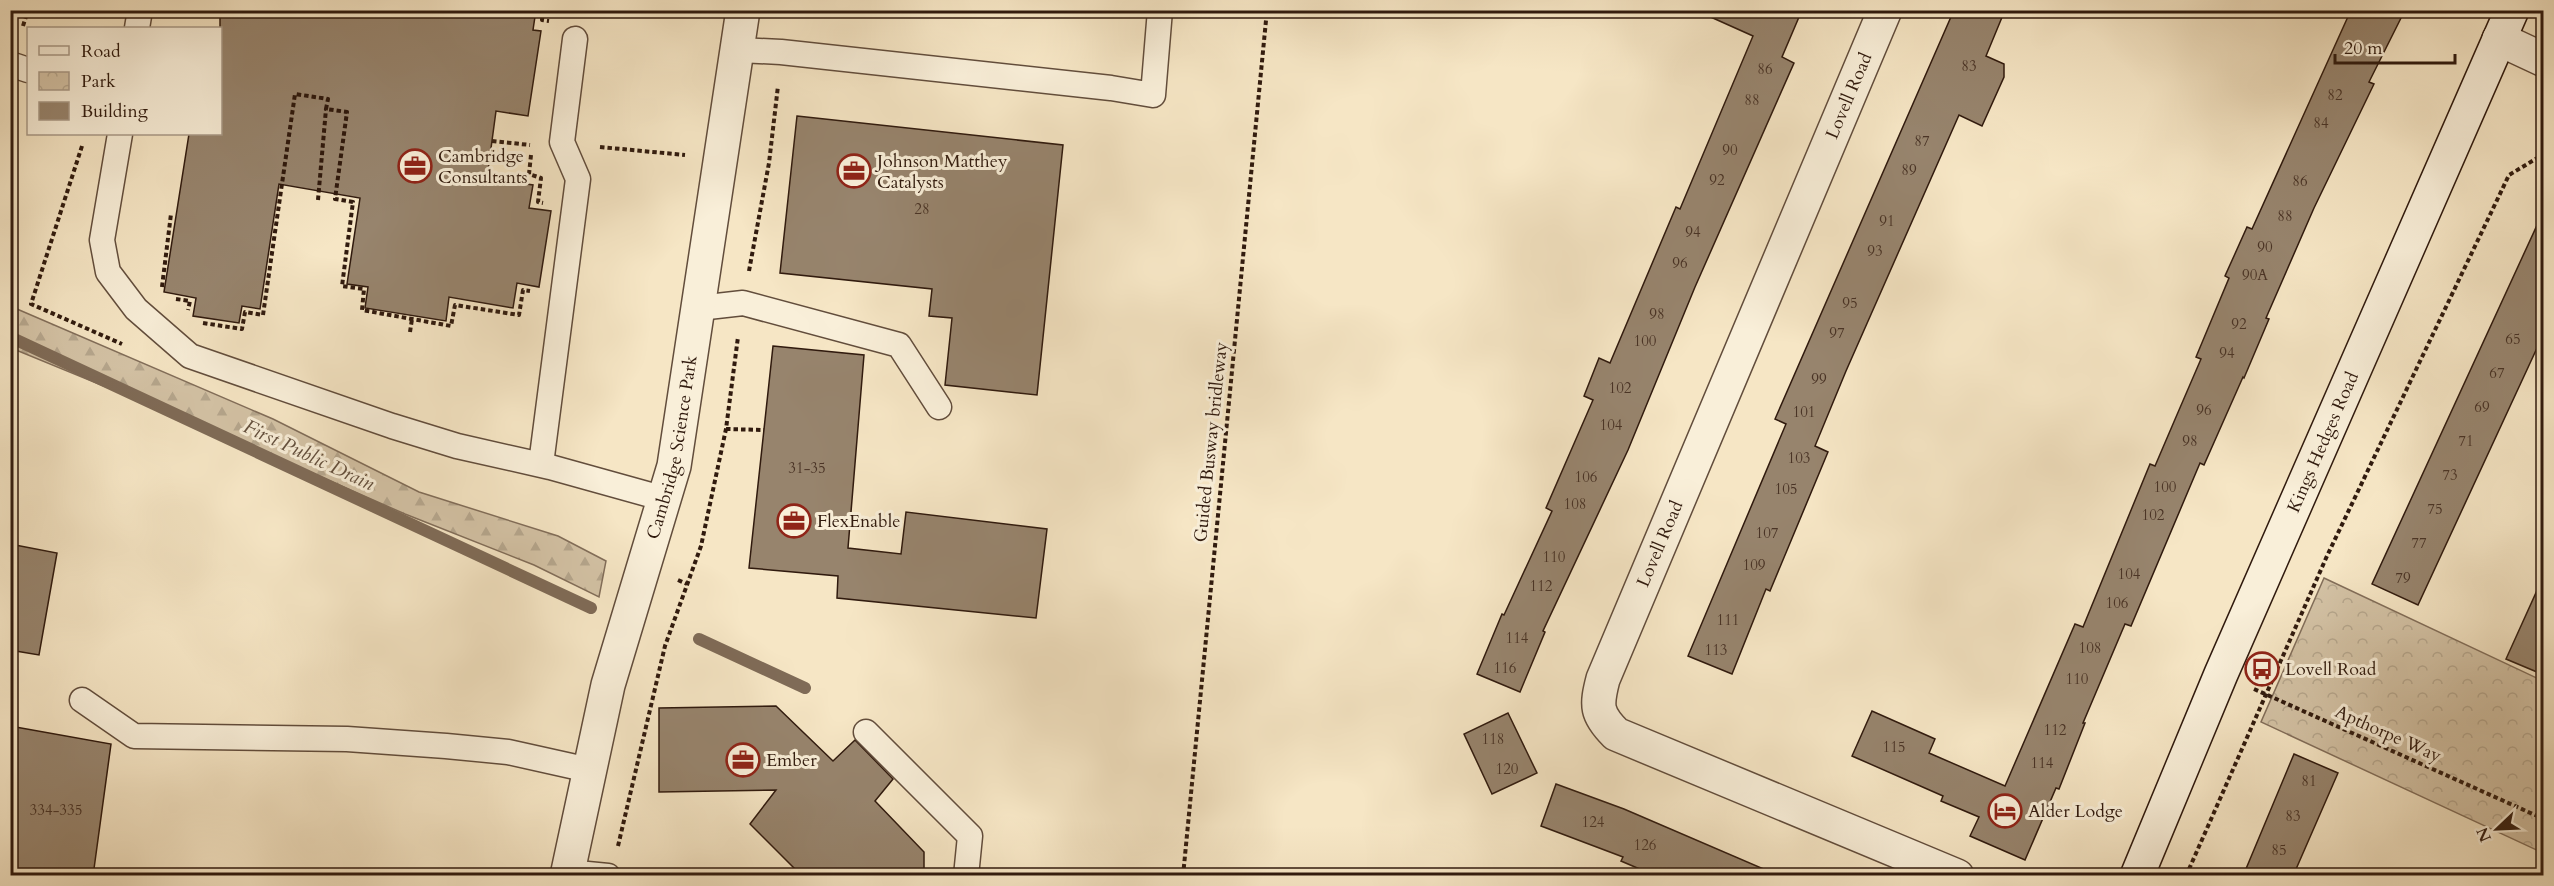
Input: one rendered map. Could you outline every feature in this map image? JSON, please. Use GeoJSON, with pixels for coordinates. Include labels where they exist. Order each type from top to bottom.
{"type":"FeatureCollection","features":[{"type":"Feature","properties":{"kind":"street","name":"Cambridge Science Park"},"geometry":{"type":"LineString","coordinates":[[567,874],[608,685],[674,466],[739,50],[743,10]]}},
{"type":"Feature","properties":{"kind":"street","name":"Lovell Road"},"geometry":{"type":"LineString","coordinates":[[1885,10],[1603,679],[1598,709],[1603,722],[1616,734],[1957,876]]}},
{"type":"Feature","properties":{"kind":"street"},"geometry":{"type":"LineString","coordinates":[[2505,25],[2544,60]]}},
{"type":"Feature","properties":{"kind":"street","name":"Kings Hedges Road"},"geometry":{"type":"LineString","coordinates":[[2137,876],[2221,674],[2505,25]]}},
{"type":"Feature","properties":{"kind":"lane"},"geometry":{"type":"LineString","coordinates":[[137,27],[140,10]]}},
{"type":"Feature","properties":{"kind":"lane"},"geometry":{"type":"LineString","coordinates":[[739,50],[781,52],[1111,88],[1153,95],[1160,10]]}},
{"type":"Feature","properties":{"kind":"lane"},"geometry":{"type":"LineString","coordinates":[[541,465],[578,178],[562,142],[575,39]]}},
{"type":"Feature","properties":{"kind":"lane"},"geometry":{"type":"LineString","coordinates":[[10,64],[27,70]]}},
{"type":"Feature","properties":{"kind":"lane"},"geometry":{"type":"LineString","coordinates":[[120,135],[102,240],[108,272],[136,309],[190,356],[403,430],[665,499]]}},
{"type":"Feature","properties":{"kind":"lane"},"geometry":{"type":"LineString","coordinates":[[699,308],[743,303],[899,345],[939,408]]}},
{"type":"Feature","properties":{"kind":"lane"},"geometry":{"type":"LineString","coordinates":[[82,700],[134,736],[346,739],[446,746],[508,752],[590,770]]}},
{"type":"Feature","properties":{"kind":"lane"},"geometry":{"type":"LineString","coordinates":[[866,732],[970,836],[966,876]]}},
{"type":"Feature","properties":{"kind":"lane"},"geometry":{"type":"LineString","coordinates":[[567,874],[608,876]]}},
{"type":"Feature","properties":{"kind":"path"},"geometry":{"type":"LineString","coordinates":[[23,27],[28,10]]}},
{"type":"Feature","properties":{"kind":"path"},"geometry":{"type":"LineString","coordinates":[[543,10],[542,20],[550,22],[549,33]]}},
{"type":"Feature","properties":{"kind":"path","name":"Guided Busway bridleway"},"geometry":{"type":"LineString","coordinates":[[1183,876],[1267,10]]}},
{"type":"Feature","properties":{"kind":"path"},"geometry":{"type":"LineString","coordinates":[[197,322],[242,329],[245,312],[263,315],[295,94],[312,94],[328,99],[318,200]]}},
{"type":"Feature","properties":{"kind":"path"},"geometry":{"type":"LineString","coordinates":[[326,109],[347,112],[335,199],[353,202],[342,286],[363,289],[362,310],[451,326],[455,305],[519,315],[523,290],[535,292]]}},
{"type":"Feature","properties":{"kind":"path"},"geometry":{"type":"LineString","coordinates":[[533,134],[529,174],[541,178],[538,202],[548,204]]}},
{"type":"Feature","properties":{"kind":"path"},"geometry":{"type":"LineString","coordinates":[[492,141],[531,146]]}},
{"type":"Feature","properties":{"kind":"path"},"geometry":{"type":"LineString","coordinates":[[562,142],[722,159]]}},
{"type":"Feature","properties":{"kind":"path"},"geometry":{"type":"LineString","coordinates":[[2186,876],[2332,545],[2509,175],[2544,154]]}},
{"type":"Feature","properties":{"kind":"path"},"geometry":{"type":"LineString","coordinates":[[161,297],[171,214]]}},
{"type":"Feature","properties":{"kind":"path"},"geometry":{"type":"LineString","coordinates":[[170,298],[190,301],[187,321]]}},
{"type":"Feature","properties":{"kind":"path"},"geometry":{"type":"LineString","coordinates":[[410,332],[412,319]]}},
{"type":"Feature","properties":{"kind":"path"},"geometry":{"type":"LineString","coordinates":[[726,429],[764,430]]}},
{"type":"Feature","properties":{"kind":"path","name":"Apthorpe Way"},"geometry":{"type":"LineString","coordinates":[[2221,674],[2544,819]]}},
{"type":"Feature","properties":{"kind":"green space"},"geometry":{"type":"Polygon","coordinates":[[[10,306],[273,419],[419,492],[558,536],[606,561],[599,597],[534,565],[405,514],[262,451],[11,348],[10,306]]]}},
{"type":"Feature","properties":{"kind":"green space"},"geometry":{"type":"Polygon","coordinates":[[[2324,578],[2543,681],[2543,853],[2261,722],[2324,578]]]}},
{"type":"Feature","properties":{"kind":"building","name":"Cambridge Consultants"},"geometry":{"type":"Polygon","coordinates":[[[220,10],[536,10],[533,30],[541,31],[528,116],[496,111],[487,178],[533,185],[529,208],[551,211],[539,287],[517,283],[513,308],[449,297],[446,321],[365,308],[368,287],[347,284],[360,198],[279,184],[260,309],[242,306],[239,323],[193,316],[196,298],[164,292],[189,135],[222,135],[222,27],[220,27],[220,10]]]}},
{"type":"Feature","properties":{"kind":"building"},"geometry":{"type":"Polygon","coordinates":[[[1695,10],[1802,10],[1782,57],[1794,63],[1695,287],[1628,450],[1543,631],[1545,632],[1520,692],[1477,674],[1502,614],[1504,615],[1552,511],[1546,508],[1593,400],[1584,396],[1599,358],[1610,363],[1676,207],[1680,209],[1753,36],[1695,10]]]}},
{"type":"Feature","properties":{"kind":"building"},"geometry":{"type":"Polygon","coordinates":[[[1954,10],[2005,10],[1986,56],[2004,64],[2004,77],[1982,126],[1959,115],[1815,446],[1828,452],[1770,591],[1766,589],[1732,674],[1688,656],[1786,424],[1775,419],[1954,10]]]}},
{"type":"Feature","properties":{"kind":"building"},"geometry":{"type":"Polygon","coordinates":[[[2351,10],[2405,10],[2369,82],[2374,84],[2314,208],[2266,318],[2269,319],[2244,378],[2204,465],[2200,463],[2131,626],[2125,624],[2083,723],[2085,723],[2059,789],[2056,788],[2025,860],[1970,836],[1979,817],[1941,801],[1943,796],[1852,756],[1872,711],[1935,739],[1929,753],[2005,786],[2075,624],[2083,627],[2150,464],[2155,466],[2201,359],[2196,357],[2229,278],[2225,276],[2247,227],[2252,229],[2351,10]]]}},
{"type":"Feature","properties":{"kind":"building"},"geometry":{"type":"Polygon","coordinates":[[[797,116],[1063,145],[1037,395],[945,385],[952,318],[929,316],[932,289],[780,273],[797,116]]]}},
{"type":"Feature","properties":{"kind":"building"},"geometry":{"type":"Polygon","coordinates":[[[2544,210],[2544,333],[2418,605],[2372,584],[2544,210]]]}},
{"type":"Feature","properties":{"kind":"building"},"geometry":{"type":"Polygon","coordinates":[[[773,346],[864,355],[848,548],[901,554],[906,512],[1047,529],[1036,618],[837,598],[838,576],[749,568],[773,346]]]}},
{"type":"Feature","properties":{"kind":"building"},"geometry":{"type":"Polygon","coordinates":[[[10,544],[57,553],[39,655],[10,650],[10,544]]]}},
{"type":"Feature","properties":{"kind":"building"},"geometry":{"type":"Polygon","coordinates":[[[2544,575],[2544,675],[2506,659],[2544,575]]]}},
{"type":"Feature","properties":{"kind":"building"},"geometry":{"type":"Polygon","coordinates":[[[776,706],[833,761],[855,740],[893,779],[875,801],[924,852],[924,876],[802,876],[750,824],[776,790],[659,792],[659,708],[776,706]]]}},
{"type":"Feature","properties":{"kind":"building"},"geometry":{"type":"Polygon","coordinates":[[[1508,713],[1537,773],[1492,794],[1464,734],[1508,713]]]}},
{"type":"Feature","properties":{"kind":"building"},"geometry":{"type":"Polygon","coordinates":[[[10,726],[111,744],[93,876],[10,876],[10,726]]]}},
{"type":"Feature","properties":{"kind":"building"},"geometry":{"type":"Polygon","coordinates":[[[2294,754],[2338,773],[2293,876],[2243,876],[2294,754]]]}},
{"type":"Feature","properties":{"kind":"building"},"geometry":{"type":"Polygon","coordinates":[[[1556,784],[1624,809],[1780,876],[1656,876],[1621,861],[1623,857],[1541,826],[1556,784]]]}},
{"type":"Feature","properties":{"kind":"waterway","name":"First Public Drain"},"geometry":{"type":"LineString","coordinates":[[10,337],[591,608]]}},
{"type":"Feature","properties":{"kind":"waterway"},"geometry":{"type":"LineString","coordinates":[[699,639],[805,688]]}},
{"type":"Feature","properties":{"kind":"place","name":"Cambridge Consultants"},"geometry":{"type":"Point","coordinates":[415,166]}},
{"type":"Feature","properties":{"kind":"place","name":"Johnson Matthey Catalysts"},"geometry":{"type":"Point","coordinates":[854,171]}},
{"type":"Feature","properties":{"kind":"place","name":"FlexEnable"},"geometry":{"type":"Point","coordinates":[794,521]}},
{"type":"Feature","properties":{"kind":"place","name":"Lovell Road"},"geometry":{"type":"Point","coordinates":[2262,669]}},
{"type":"Feature","properties":{"kind":"place","name":"Ember"},"geometry":{"type":"Point","coordinates":[743,760]}},
{"type":"Feature","properties":{"kind":"place","name":"Alder Lodge"},"geometry":{"type":"Point","coordinates":[2005,811]}}]}
